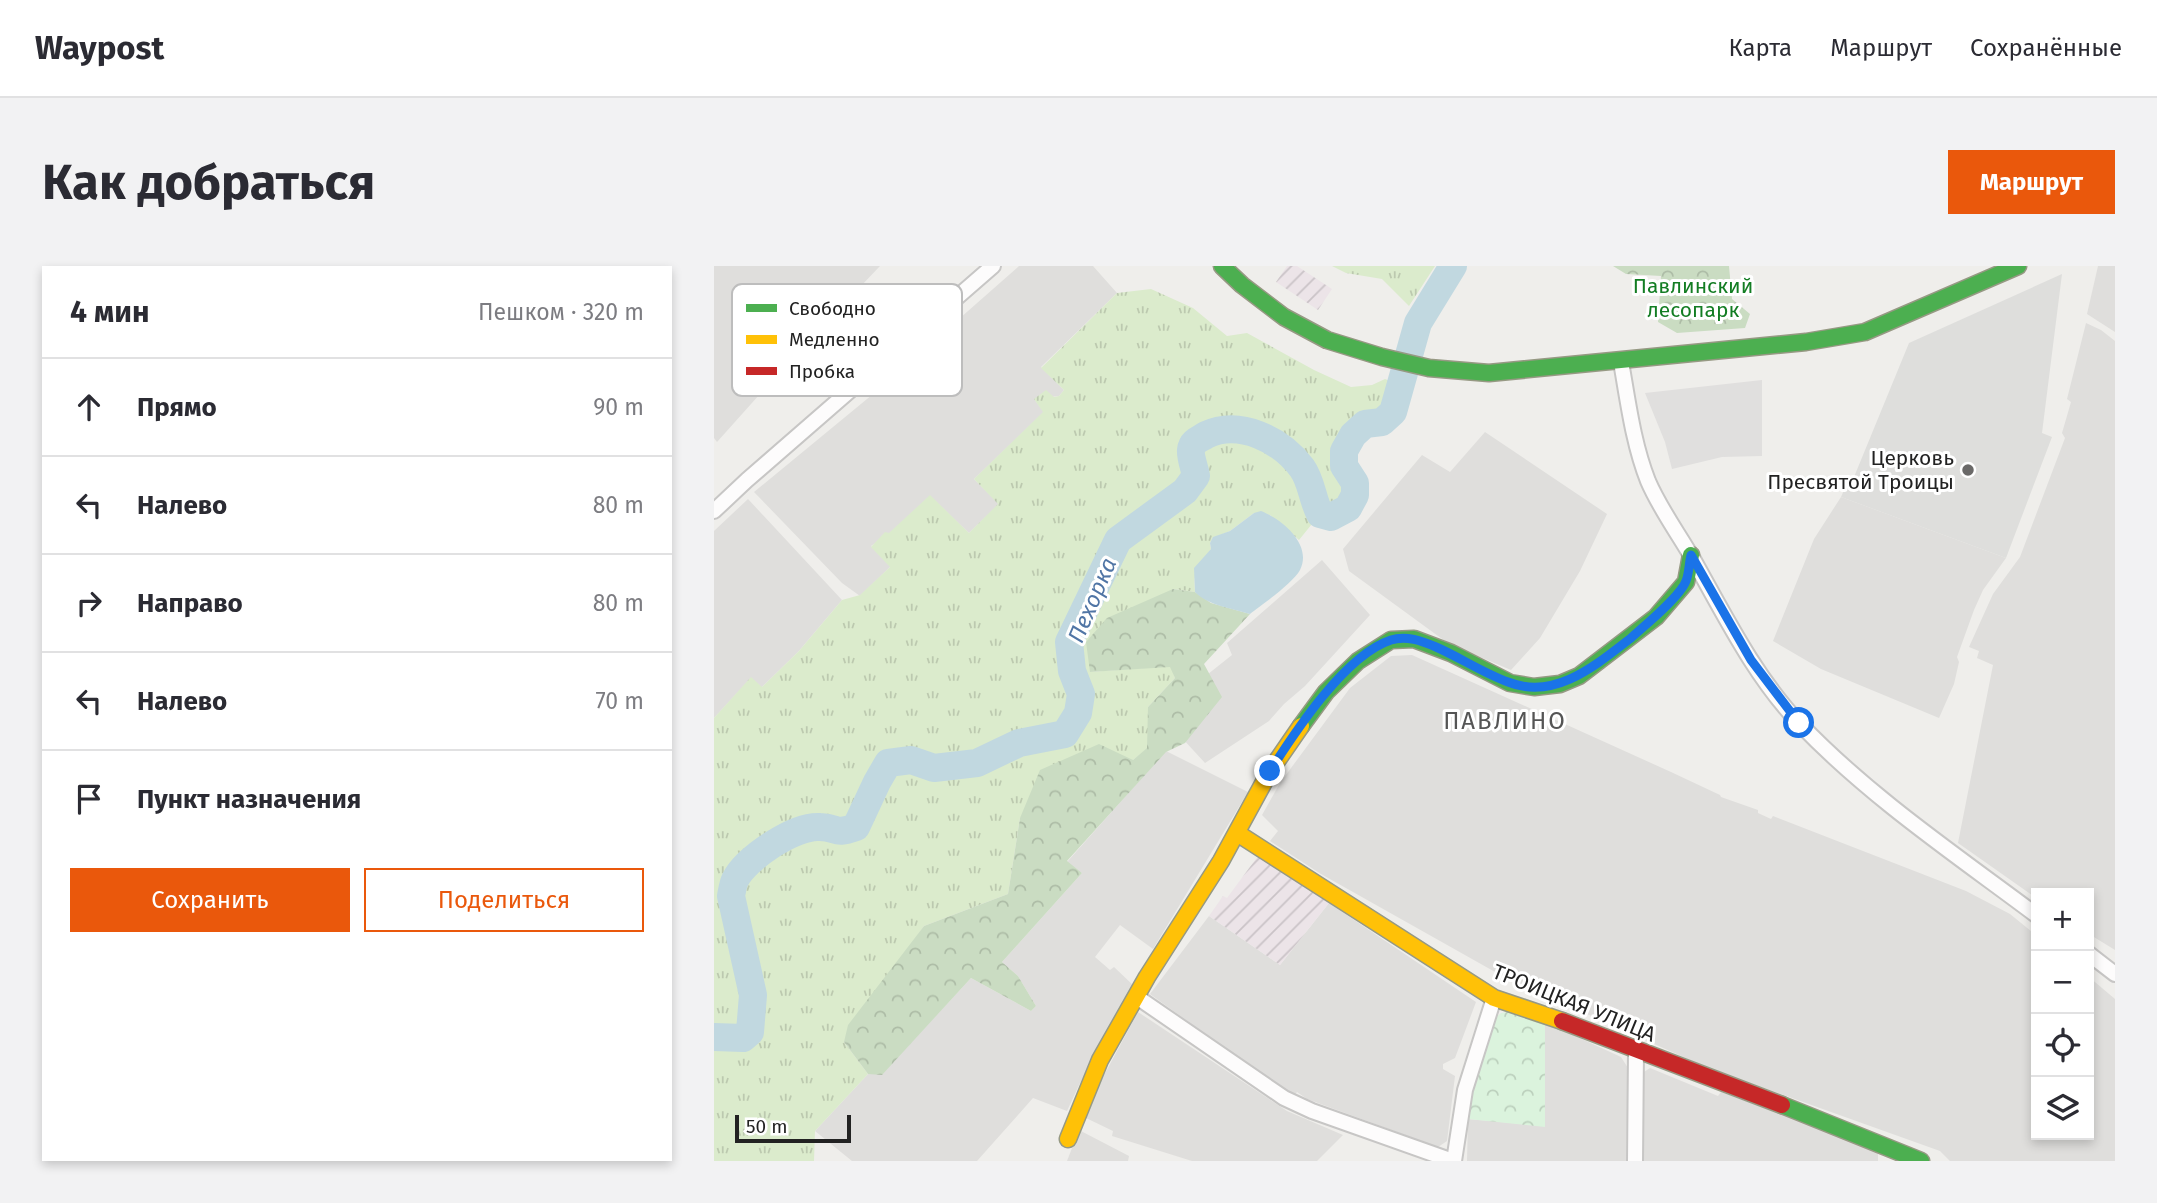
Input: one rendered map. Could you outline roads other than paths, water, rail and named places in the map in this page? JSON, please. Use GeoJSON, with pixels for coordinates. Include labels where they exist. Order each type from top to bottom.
{"type":"FeatureCollection","features":[{"type":"Feature","properties":{"kind":"street"},"geometry":{"type":"LineString","coordinates":[[962,293],[993,266]]}},
{"type":"Feature","properties":{"kind":"street"},"geometry":{"type":"LineString","coordinates":[[1222,266],[1284,317],[1327,340],[1429,368],[1489,373],[1806,342],[1865,332],[2018,266]]}},
{"type":"Feature","properties":{"kind":"street"},"geometry":{"type":"LineString","coordinates":[[1621,362],[1638,448],[1648,481],[1670,525],[1691,555],[1751,660],[1799,723],[1888,803],[2031,911]]}},
{"type":"Feature","properties":{"kind":"street"},"geometry":{"type":"LineString","coordinates":[[714,511],[844,396]]}},
{"type":"Feature","properties":{"kind":"street"},"geometry":{"type":"LineString","coordinates":[[1068,1139],[1100,1060],[1172,936],[1237,833],[1287,744],[1326,692],[1358,660],[1391,640],[1414,639],[1451,653],[1510,683],[1534,687],[1560,684],[1596,666],[1656,617],[1686,582],[1691,555]]}},
{"type":"Feature","properties":{"kind":"street","name":"ТРОИЦКАЯ УЛИЦА"},"geometry":{"type":"LineString","coordinates":[[1237,833],[1494,998],[1550,1016],[1887,1154],[1921,1161]]}},
{"type":"Feature","properties":{"kind":"street"},"geometry":{"type":"LineString","coordinates":[[2094,958],[2115,974]]}},
{"type":"Feature","properties":{"kind":"street"},"geometry":{"type":"LineString","coordinates":[[1137,997],[1283,1098],[1312,1111],[1453,1161],[1465,1090],[1494,998]]}},
{"type":"Feature","properties":{"kind":"street"},"geometry":{"type":"LineString","coordinates":[[1635,1161],[1636,1051]]}},
{"type":"Feature","properties":{"kind":"water"},"geometry":{"type":"Polygon","coordinates":[[[1261,511],[1286,526],[1299,542],[1303,560],[1300,570],[1291,581],[1250,614],[1214,604],[1201,597],[1195,592],[1194,568],[1211,549],[1213,537],[1230,531],[1254,513],[1261,511]]]}},
{"type":"Feature","properties":{"kind":"waterway","name":"Пехорка"},"geometry":{"type":"LineString","coordinates":[[714,1037],[743,1038],[750,1032],[753,995],[731,896],[735,880],[749,862],[772,844],[798,831],[820,827],[840,831],[856,827],[888,763],[911,760],[934,768],[977,763],[1019,743],[1065,734],[1078,713],[1081,694],[1072,671],[1069,642],[1118,540],[1185,491],[1196,476],[1191,450],[1199,439],[1232,429],[1259,435],[1283,449],[1302,468],[1320,514],[1331,517],[1348,508],[1355,495],[1355,483],[1344,466],[1344,451],[1353,435],[1365,424],[1382,422],[1393,412],[1418,323],[1453,266]]}},
{"type":"Feature","properties":{"kind":"place","name":"Церковь Пресвятой Троицы"},"geometry":{"type":"Point","coordinates":[1968,470]}},
{"type":"Feature","properties":{"kind":"district","name":"ПАВЛИНО"},"geometry":{"type":"Point","coordinates":[1505,721]}},
{"type":"Feature","properties":{"kind":"park label","name":"Павлинский лесопарк"},"geometry":{"type":"Point","coordinates":[1693,298]}}]}
